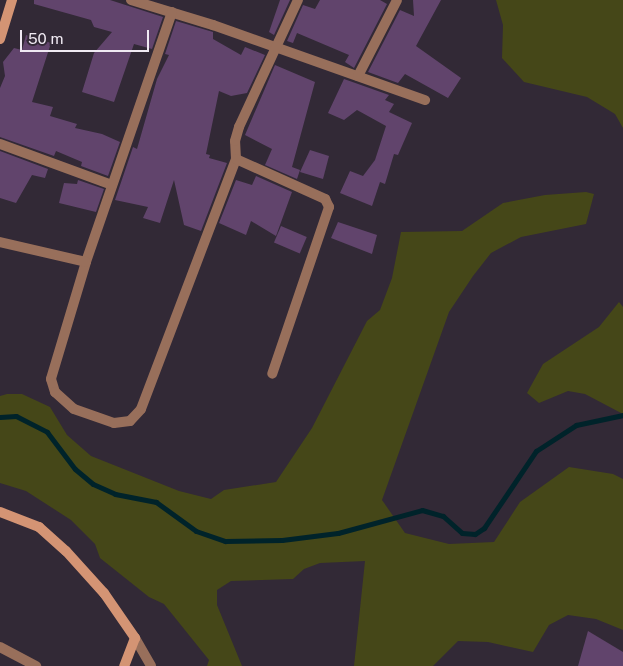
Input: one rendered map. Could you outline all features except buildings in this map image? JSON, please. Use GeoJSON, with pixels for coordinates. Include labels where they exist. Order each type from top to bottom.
{"type":"FeatureCollection","features":[{"type":"Feature","properties":{"kind":"street"},"geometry":{"type":"LineString","coordinates":[[0,39],[12,0]]}},
{"type":"Feature","properties":{"kind":"street"},"geometry":{"type":"LineString","coordinates":[[131,0],[278,48],[425,100]]}},
{"type":"Feature","properties":{"kind":"street"},"geometry":{"type":"LineString","coordinates":[[172,12],[86,262],[51,379],[56,392],[74,409],[114,423],[130,422],[141,409],[236,159],[235,141],[238,127],[278,48],[298,0]]}},
{"type":"Feature","properties":{"kind":"street"},"geometry":{"type":"LineString","coordinates":[[358,76],[398,0]]}},
{"type":"Feature","properties":{"kind":"street"},"geometry":{"type":"LineString","coordinates":[[0,144],[112,185]]}},
{"type":"Feature","properties":{"kind":"street"},"geometry":{"type":"LineString","coordinates":[[236,159],[326,199],[329,207],[272,374]]}},
{"type":"Feature","properties":{"kind":"street"},"geometry":{"type":"LineString","coordinates":[[0,242],[86,262]]}},
{"type":"Feature","properties":{"kind":"street"},"geometry":{"type":"LineString","coordinates":[[0,512],[39,527],[66,551],[104,593],[135,638],[151,666]]}},
{"type":"Feature","properties":{"kind":"street"},"geometry":{"type":"LineString","coordinates":[[124,666],[135,638]]}},
{"type":"Feature","properties":{"kind":"street"},"geometry":{"type":"LineString","coordinates":[[0,647],[22,662],[36,666]]}},
{"type":"Feature","properties":{"kind":"shaded area"},"geometry":{"type":"Polygon","coordinates":[[[496,0],[623,0],[623,128],[615,114],[587,97],[524,82],[502,58],[503,25],[496,0]]]}},
{"type":"Feature","properties":{"kind":"shaded area"},"geometry":{"type":"Polygon","coordinates":[[[586,192],[594,194],[586,224],[521,237],[491,253],[449,312],[382,500],[405,533],[449,544],[494,542],[520,502],[569,467],[613,474],[623,479],[623,630],[596,619],[568,615],[549,625],[533,652],[488,642],[458,641],[433,666],[354,666],[365,561],[320,563],[304,569],[293,579],[231,581],[217,590],[217,605],[242,666],[207,666],[209,660],[164,604],[149,597],[100,558],[95,544],[71,520],[26,491],[0,483],[0,396],[7,394],[22,394],[50,407],[67,435],[91,456],[179,491],[211,499],[224,490],[276,482],[312,428],[367,321],[380,310],[392,278],[401,232],[462,231],[503,203],[545,195],[586,192]]]}},
{"type":"Feature","properties":{"kind":"shaded area"},"geometry":{"type":"Polygon","coordinates":[[[619,302],[623,307],[623,414],[585,394],[568,391],[539,403],[527,393],[543,364],[599,327],[619,302]]]}},
{"type":"Feature","properties":{"kind":"waterway"},"geometry":{"type":"LineString","coordinates":[[0,417],[16,416],[47,432],[75,469],[93,484],[115,494],[156,502],[196,531],[225,541],[282,540],[338,533],[422,510],[443,516],[462,533],[475,534],[484,528],[536,451],[576,425],[623,415]]}}]}
